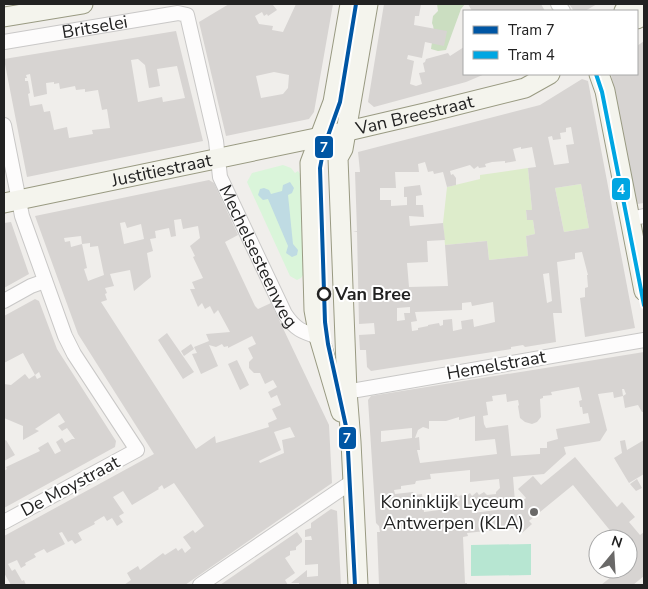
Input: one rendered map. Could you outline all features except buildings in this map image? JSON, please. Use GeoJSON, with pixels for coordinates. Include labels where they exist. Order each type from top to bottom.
{"type":"FeatureCollection","features":[{"type":"Feature","properties":{"kind":"main road","name":"Britselei"},"geometry":{"type":"LineString","coordinates":[[4,17],[83,4]]}},
{"type":"Feature","properties":{"kind":"main road","name":"Mechelsesteenweg"},"geometry":{"type":"LineString","coordinates":[[350,4],[333,102],[310,163],[314,310],[319,337],[341,392],[351,442],[358,585]]}},
{"type":"Feature","properties":{"kind":"main road","name":"Mechelsesteenweg"},"geometry":{"type":"LineString","coordinates":[[341,392],[338,158],[343,149],[368,4]]}},
{"type":"Feature","properties":{"kind":"main road","name":"Van Breestraat"},"geometry":{"type":"LineString","coordinates":[[483,98],[521,75]]}},
{"type":"Feature","properties":{"kind":"main road","name":"Van Breestraat"},"geometry":{"type":"LineString","coordinates":[[320,137],[525,88],[548,75]]}},
{"type":"Feature","properties":{"kind":"main road"},"geometry":{"type":"LineString","coordinates":[[599,75],[637,217],[644,291]]}},
{"type":"Feature","properties":{"kind":"main road","name":"Justitiestraat"},"geometry":{"type":"LineString","coordinates":[[11,201],[320,137]]}},
{"type":"Feature","properties":{"kind":"street","name":"Britselei"},"geometry":{"type":"LineString","coordinates":[[4,42],[178,13],[187,15]]}},
{"type":"Feature","properties":{"kind":"street","name":"Mechelsesteenweg"},"geometry":{"type":"LineString","coordinates":[[187,15],[216,141],[220,177],[285,314],[296,328],[302,332],[319,337]]}},
{"type":"Feature","properties":{"kind":"street"},"geometry":{"type":"LineString","coordinates":[[4,125],[11,201],[22,216],[45,281],[31,286],[4,301]]}},
{"type":"Feature","properties":{"kind":"street","name":"De Moystraat"},"geometry":{"type":"LineString","coordinates":[[4,522],[137,450],[69,345],[45,281]]}},
{"type":"Feature","properties":{"kind":"street","name":"Hemelstraat"},"geometry":{"type":"LineString","coordinates":[[341,392],[644,340]]}},
{"type":"Feature","properties":{"kind":"street"},"geometry":{"type":"LineString","coordinates":[[200,585],[353,481]]}},
{"type":"Feature","properties":{"kind":"green space"},"geometry":{"type":"Polygon","coordinates":[[[437,4],[465,4],[461,9],[446,50],[438,51],[431,49],[434,32],[432,23],[433,16],[438,11],[437,4]]]}},
{"type":"Feature","properties":{"kind":"green space"},"geometry":{"type":"Polygon","coordinates":[[[283,165],[291,168],[295,173],[298,171],[300,174],[303,275],[297,280],[290,276],[247,182],[252,173],[283,165]]]}},
{"type":"Feature","properties":{"kind":"green space"},"geometry":{"type":"Polygon","coordinates":[[[528,168],[532,210],[526,211],[527,220],[533,220],[535,234],[526,236],[528,256],[489,260],[487,241],[445,245],[443,223],[447,187],[480,179],[480,175],[528,168]]]}},
{"type":"Feature","properties":{"kind":"green space"},"geometry":{"type":"Polygon","coordinates":[[[581,184],[589,228],[564,232],[555,188],[581,184]]]}},
{"type":"Feature","properties":{"kind":"green space"},"geometry":{"type":"Polygon","coordinates":[[[531,544],[531,575],[471,576],[471,545],[531,544]]]}},
{"type":"Feature","properties":{"kind":"water"},"geometry":{"type":"Polygon","coordinates":[[[290,182],[294,188],[292,193],[288,195],[293,244],[298,250],[297,255],[292,257],[286,253],[288,246],[268,199],[263,200],[258,195],[260,189],[264,188],[269,190],[271,194],[282,191],[283,185],[290,182]]]}},
{"type":"Feature","properties":{"kind":"tram line","name":"7"},"geometry":{"type":"LineString","coordinates":[[355,585],[347,431],[325,322],[320,168],[324,147],[340,102],[356,4]]}},
{"type":"Feature","properties":{"kind":"tram line","name":"4"},"geometry":{"type":"LineString","coordinates":[[596,75],[602,92],[644,305]]}},
{"type":"Feature","properties":{"kind":"place","name":"Van Bree"},"geometry":{"type":"Point","coordinates":[324,294]}},
{"type":"Feature","properties":{"kind":"place","name":"Koninklijk Lyceum Antwerpen (KLA)"},"geometry":{"type":"Point","coordinates":[534,512]}}]}
